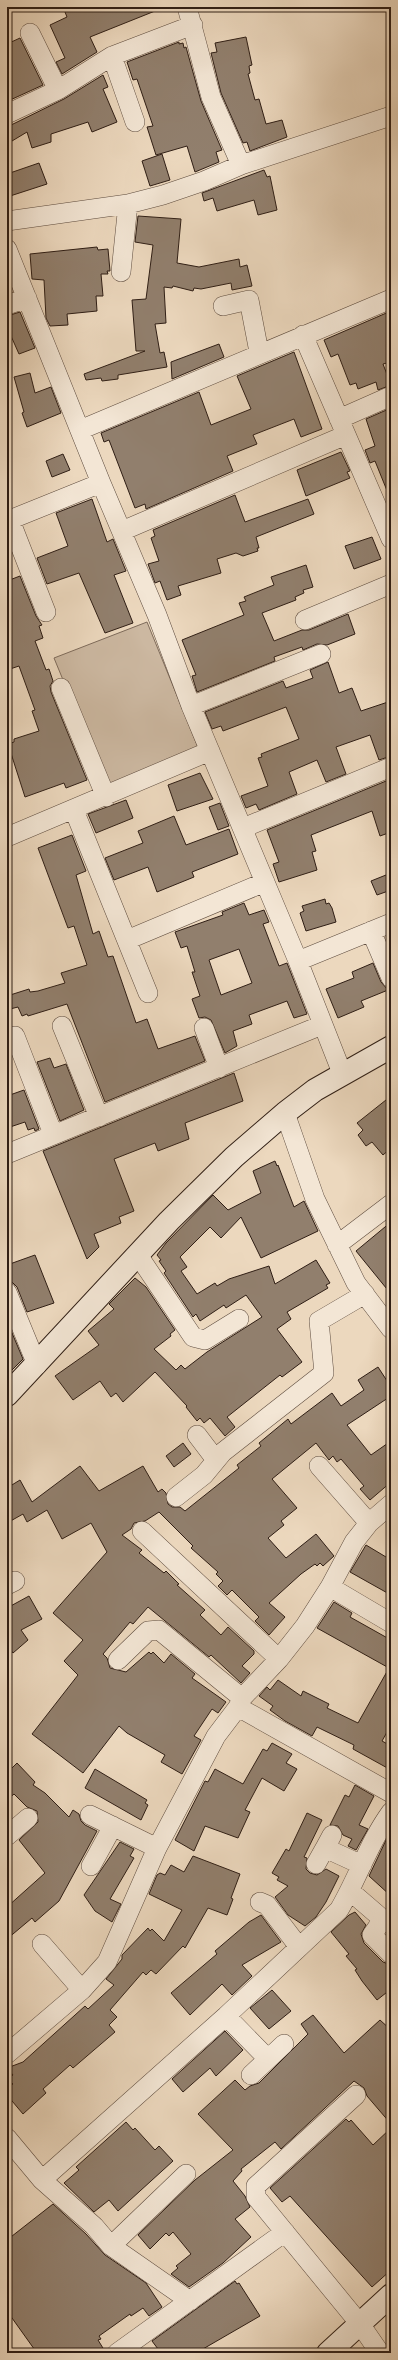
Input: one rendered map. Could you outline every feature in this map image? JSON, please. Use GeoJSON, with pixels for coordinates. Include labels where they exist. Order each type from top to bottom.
{"type":"FeatureCollection","features":[{"type":"Feature","properties":{"kind":"street"},"geometry":{"type":"LineString","coordinates":[[187,7],[211,97],[241,165]]}},
{"type":"Feature","properties":{"kind":"street"},"geometry":{"type":"LineString","coordinates":[[7,114],[58,90],[112,56],[193,25]]}},
{"type":"Feature","properties":{"kind":"street"},"geometry":{"type":"LineString","coordinates":[[30,33],[58,90]]}},
{"type":"Feature","properties":{"kind":"street"},"geometry":{"type":"LineString","coordinates":[[112,56],[135,122]]}},
{"type":"Feature","properties":{"kind":"street"},"geometry":{"type":"LineString","coordinates":[[7,221],[128,204],[204,181],[241,165],[391,116]]}},
{"type":"Feature","properties":{"kind":"street"},"geometry":{"type":"LineString","coordinates":[[121,272],[128,204]]}},
{"type":"Feature","properties":{"kind":"street"},"geometry":{"type":"LineString","coordinates":[[7,249],[101,483],[157,615],[191,706],[298,961],[342,1073]]}},
{"type":"Feature","properties":{"kind":"street"},"geometry":{"type":"LineString","coordinates":[[7,305],[27,298]]}},
{"type":"Feature","properties":{"kind":"street"},"geometry":{"type":"LineString","coordinates":[[80,430],[260,352],[391,299]]}},
{"type":"Feature","properties":{"kind":"street"},"geometry":{"type":"LineString","coordinates":[[223,306],[249,300],[260,352]]}},
{"type":"Feature","properties":{"kind":"street"},"geometry":{"type":"LineString","coordinates":[[303,335],[342,427],[386,516],[391,539]]}},
{"type":"Feature","properties":{"kind":"street"},"geometry":{"type":"LineString","coordinates":[[122,531],[342,427],[391,396]]}},
{"type":"Feature","properties":{"kind":"street"},"geometry":{"type":"LineString","coordinates":[[46,612],[8,520],[101,483]]}},
{"type":"Feature","properties":{"kind":"street"},"geometry":{"type":"LineString","coordinates":[[305,620],[391,584]]}},
{"type":"Feature","properties":{"kind":"street"},"geometry":{"type":"LineString","coordinates":[[191,706],[321,654]]}},
{"type":"Feature","properties":{"kind":"street"},"geometry":{"type":"LineString","coordinates":[[61,688],[106,797]]}},
{"type":"Feature","properties":{"kind":"street"},"geometry":{"type":"LineString","coordinates":[[7,837],[106,797],[210,751]]}},
{"type":"Feature","properties":{"kind":"street"},"geometry":{"type":"LineString","coordinates":[[243,828],[391,767]]}},
{"type":"Feature","properties":{"kind":"street"},"geometry":{"type":"LineString","coordinates":[[74,810],[148,993]]}},
{"type":"Feature","properties":{"kind":"street"},"geometry":{"type":"LineString","coordinates":[[127,940],[265,882]]}},
{"type":"Feature","properties":{"kind":"street"},"geometry":{"type":"LineString","coordinates":[[298,961],[391,923]]}},
{"type":"Feature","properties":{"kind":"street"},"geometry":{"type":"LineString","coordinates":[[371,931],[391,978]]}},
{"type":"Feature","properties":{"kind":"street"},"geometry":{"type":"LineString","coordinates":[[7,1154],[322,1025]]}},
{"type":"Feature","properties":{"kind":"street"},"geometry":{"type":"LineString","coordinates":[[62,1026],[99,1117]]}},
{"type":"Feature","properties":{"kind":"street"},"geometry":{"type":"LineString","coordinates":[[204,1028],[219,1068]]}},
{"type":"Feature","properties":{"kind":"street"},"geometry":{"type":"LineString","coordinates":[[15,1036],[53,1134]]}},
{"type":"Feature","properties":{"kind":"street"},"geometry":{"type":"LineString","coordinates":[[7,1396],[169,1221],[234,1157],[284,1113],[342,1073],[391,1047]]}},
{"type":"Feature","properties":{"kind":"street"},"geometry":{"type":"LineString","coordinates":[[284,1113],[315,1199],[356,1284],[391,1329]]}},
{"type":"Feature","properties":{"kind":"street"},"geometry":{"type":"LineString","coordinates":[[337,1245],[391,1204]]}},
{"type":"Feature","properties":{"kind":"street"},"geometry":{"type":"LineString","coordinates":[[138,1255],[193,1338],[205,1340],[239,1319]]}},
{"type":"Feature","properties":{"kind":"street"},"geometry":{"type":"LineString","coordinates":[[7,1292],[37,1365]]}},
{"type":"Feature","properties":{"kind":"street"},"geometry":{"type":"LineString","coordinates":[[176,1497],[204,1475],[222,1452],[324,1373],[319,1321],[365,1294]]}},
{"type":"Feature","properties":{"kind":"street"},"geometry":{"type":"LineString","coordinates":[[197,1435],[216,1460]]}},
{"type":"Feature","properties":{"kind":"street"},"geometry":{"type":"LineString","coordinates":[[319,1466],[369,1523]]}},
{"type":"Feature","properties":{"kind":"street"},"geometry":{"type":"LineString","coordinates":[[7,2054],[82,1990],[107,1962],[157,1848],[216,1736],[240,1703],[279,1659],[305,1626],[330,1588],[350,1548],[369,1523],[391,1504]]}},
{"type":"Feature","properties":{"kind":"street"},"geometry":{"type":"LineString","coordinates":[[142,1531],[279,1659]]}},
{"type":"Feature","properties":{"kind":"street"},"geometry":{"type":"LineString","coordinates":[[330,1588],[391,1623]]}},
{"type":"Feature","properties":{"kind":"street"},"geometry":{"type":"LineString","coordinates":[[118,1660],[148,1631],[159,1630],[240,1703],[391,1793]]}},
{"type":"Feature","properties":{"kind":"street"},"geometry":{"type":"LineString","coordinates":[[42,2180],[226,2016],[339,1910],[350,1891],[381,1826],[391,1812]]}},
{"type":"Feature","properties":{"kind":"street"},"geometry":{"type":"LineString","coordinates":[[90,1815],[157,1848]]}},
{"type":"Feature","properties":{"kind":"street"},"geometry":{"type":"LineString","coordinates":[[7,1836],[28,1818]]}},
{"type":"Feature","properties":{"kind":"street"},"geometry":{"type":"LineString","coordinates":[[92,1866],[113,1826]]}},
{"type":"Feature","properties":{"kind":"street"},"geometry":{"type":"LineString","coordinates":[[324,1849],[362,1865]]}},
{"type":"Feature","properties":{"kind":"street"},"geometry":{"type":"LineString","coordinates":[[350,1891],[379,1916],[380,1925],[372,1935],[391,1954]]}},
{"type":"Feature","properties":{"kind":"street"},"geometry":{"type":"LineString","coordinates":[[260,1902],[266,1905],[299,1947]]}},
{"type":"Feature","properties":{"kind":"street"},"geometry":{"type":"LineString","coordinates":[[42,1944],[82,1990]]}},
{"type":"Feature","properties":{"kind":"street"},"geometry":{"type":"LineString","coordinates":[[226,2016],[268,2059]]}},
{"type":"Feature","properties":{"kind":"street"},"geometry":{"type":"LineString","coordinates":[[251,2075],[284,2044]]}},
{"type":"Feature","properties":{"kind":"street"},"geometry":{"type":"LineString","coordinates":[[356,2095],[256,2186],[256,2197],[360,2324],[380,2353]]}},
{"type":"Feature","properties":{"kind":"street"},"geometry":{"type":"LineString","coordinates":[[7,2138],[42,2180],[94,2226],[111,2246],[190,2301]]}},
{"type":"Feature","properties":{"kind":"street"},"geometry":{"type":"LineString","coordinates":[[111,2246],[186,2174]]}},
{"type":"Feature","properties":{"kind":"street"},"geometry":{"type":"LineString","coordinates":[[117,2353],[285,2232]]}},
{"type":"Feature","properties":{"kind":"street"},"geometry":{"type":"LineString","coordinates":[[328,2353],[391,2295]]}},
{"type":"Feature","properties":{"kind":"shaded area"},"geometry":{"type":"Polygon","coordinates":[[[147,622],[197,745],[197,752],[108,789],[54,658],[147,622]]]}},
{"type":"Feature","properties":{"kind":"building"},"geometry":{"type":"Polygon","coordinates":[[[63,7],[159,7],[160,9],[90,37],[97,52],[62,74],[56,62],[65,58],[50,25],[67,17],[63,7]]]}},
{"type":"Feature","properties":{"kind":"building"},"geometry":{"type":"Polygon","coordinates":[[[246,37],[252,65],[249,66],[250,73],[248,74],[255,100],[259,99],[266,124],[282,120],[287,137],[250,151],[247,142],[243,143],[221,93],[211,53],[217,52],[215,43],[246,37]]]}},
{"type":"Feature","properties":{"kind":"building"},"geometry":{"type":"Polygon","coordinates":[[[20,38],[43,85],[8,101],[7,44],[20,38]]]}},
{"type":"Feature","properties":{"kind":"building"},"geometry":{"type":"Polygon","coordinates":[[[179,42],[179,44],[183,43],[184,48],[186,47],[201,101],[222,150],[216,152],[219,162],[195,172],[187,146],[156,155],[147,127],[153,126],[137,79],[133,80],[127,62],[179,42]]]}},
{"type":"Feature","properties":{"kind":"building"},"geometry":{"type":"Polygon","coordinates":[[[103,75],[108,87],[103,89],[117,122],[92,132],[88,122],[51,134],[51,142],[32,148],[27,132],[7,144],[7,127],[64,99],[103,75]]]}},
{"type":"Feature","properties":{"kind":"building"},"geometry":{"type":"Polygon","coordinates":[[[162,154],[170,180],[150,186],[142,161],[162,154]]]}},
{"type":"Feature","properties":{"kind":"building"},"geometry":{"type":"Polygon","coordinates":[[[39,163],[47,184],[7,197],[7,174],[39,163]]]}},
{"type":"Feature","properties":{"kind":"building"},"geometry":{"type":"Polygon","coordinates":[[[264,170],[267,177],[270,176],[277,210],[258,215],[254,200],[217,211],[213,198],[204,201],[202,193],[264,170]]]}},
{"type":"Feature","properties":{"kind":"building"},"geometry":{"type":"Polygon","coordinates":[[[138,216],[181,219],[177,263],[199,267],[239,259],[240,267],[247,265],[252,286],[232,290],[231,283],[201,289],[194,288],[193,291],[173,286],[172,288],[164,287],[166,323],[155,324],[160,353],[164,352],[167,367],[118,375],[118,379],[102,381],[101,378],[86,380],[84,374],[145,351],[136,351],[132,300],[146,299],[153,245],[135,242],[138,216]]]}},
{"type":"Feature","properties":{"kind":"building"},"geometry":{"type":"Polygon","coordinates":[[[97,247],[98,250],[108,249],[110,271],[107,271],[108,274],[101,274],[103,296],[96,296],[97,311],[67,314],[68,325],[50,326],[46,318],[44,280],[32,279],[30,254],[97,247]]]}},
{"type":"Feature","properties":{"kind":"building"},"geometry":{"type":"Polygon","coordinates":[[[391,311],[391,362],[383,364],[391,385],[378,390],[376,382],[358,389],[356,383],[350,385],[338,354],[331,357],[324,340],[391,311]]]}},
{"type":"Feature","properties":{"kind":"building"},"geometry":{"type":"Polygon","coordinates":[[[20,312],[35,348],[19,354],[11,336],[7,338],[7,316],[20,312]]]}},
{"type":"Feature","properties":{"kind":"building"},"geometry":{"type":"Polygon","coordinates":[[[219,344],[224,357],[172,379],[171,362],[219,344]]]}},
{"type":"Feature","properties":{"kind":"building"},"geometry":{"type":"Polygon","coordinates":[[[294,352],[322,429],[301,437],[294,419],[253,435],[257,444],[227,456],[233,471],[146,509],[145,504],[135,508],[109,440],[104,442],[101,433],[199,392],[211,425],[251,409],[237,376],[294,352]]]}},
{"type":"Feature","properties":{"kind":"building"},"geometry":{"type":"Polygon","coordinates":[[[30,373],[35,393],[51,387],[61,413],[27,427],[22,413],[24,412],[14,377],[30,373]]]}},
{"type":"Feature","properties":{"kind":"building"},"geometry":{"type":"Polygon","coordinates":[[[391,408],[390,498],[375,461],[370,463],[365,450],[375,446],[366,419],[391,408]]]}},
{"type":"Feature","properties":{"kind":"building"},"geometry":{"type":"Polygon","coordinates":[[[341,452],[350,471],[347,472],[350,478],[306,496],[297,470],[341,452]]]}},
{"type":"Feature","properties":{"kind":"building"},"geometry":{"type":"Polygon","coordinates":[[[63,454],[70,470],[52,477],[46,461],[63,454]]]}},
{"type":"Feature","properties":{"kind":"building"},"geometry":{"type":"Polygon","coordinates":[[[235,495],[245,522],[308,499],[314,514],[256,537],[259,548],[257,548],[258,551],[243,556],[236,553],[217,559],[221,573],[178,586],[181,595],[167,600],[160,581],[155,583],[148,564],[159,561],[151,538],[155,536],[153,530],[235,495]]]}},
{"type":"Feature","properties":{"kind":"building"},"geometry":{"type":"Polygon","coordinates":[[[92,499],[107,542],[113,539],[126,571],[114,575],[133,623],[105,633],[79,573],[47,584],[37,558],[68,546],[56,513],[92,499]]]}},
{"type":"Feature","properties":{"kind":"building"},"geometry":{"type":"Polygon","coordinates":[[[372,537],[381,559],[354,569],[345,546],[372,537]]]}},
{"type":"Feature","properties":{"kind":"building"},"geometry":{"type":"Polygon","coordinates":[[[306,565],[313,587],[303,590],[304,593],[295,597],[296,600],[262,613],[274,641],[302,630],[309,630],[348,614],[355,634],[327,645],[317,644],[303,650],[302,647],[274,657],[275,661],[197,692],[192,676],[196,675],[182,640],[244,615],[239,603],[246,601],[244,597],[274,585],[271,577],[306,565]]]}},
{"type":"Feature","properties":{"kind":"building"},"geometry":{"type":"Polygon","coordinates":[[[20,576],[36,616],[42,625],[39,626],[43,638],[35,641],[46,670],[49,669],[53,681],[50,686],[51,692],[87,780],[66,788],[64,783],[25,797],[8,744],[14,742],[14,739],[39,731],[32,711],[35,710],[19,666],[7,670],[7,581],[20,576]]]}},
{"type":"Feature","properties":{"kind":"building"},"geometry":{"type":"Polygon","coordinates":[[[328,662],[339,693],[352,688],[361,711],[391,701],[391,756],[379,760],[370,735],[336,747],[346,774],[326,782],[317,760],[289,772],[297,794],[259,810],[256,804],[246,808],[241,796],[268,786],[258,758],[262,757],[261,754],[299,739],[286,707],[223,731],[221,726],[212,729],[205,712],[283,681],[286,688],[313,678],[310,670],[328,662]]]}},
{"type":"Feature","properties":{"kind":"building"},"geometry":{"type":"Polygon","coordinates":[[[200,773],[213,799],[177,811],[168,785],[200,773]]]}},
{"type":"Feature","properties":{"kind":"building"},"geometry":{"type":"Polygon","coordinates":[[[391,779],[391,832],[380,836],[372,811],[311,835],[316,851],[312,852],[317,870],[279,882],[273,864],[279,862],[267,830],[391,779]]]}},
{"type":"Feature","properties":{"kind":"building"},"geometry":{"type":"Polygon","coordinates":[[[126,800],[133,818],[96,833],[88,814],[126,800]]]}},
{"type":"Feature","properties":{"kind":"building"},"geometry":{"type":"Polygon","coordinates":[[[220,803],[229,826],[218,830],[209,807],[220,803]]]}},
{"type":"Feature","properties":{"kind":"building"},"geometry":{"type":"Polygon","coordinates":[[[174,816],[186,845],[229,829],[238,854],[192,872],[194,877],[157,892],[148,867],[114,880],[105,858],[143,843],[138,831],[174,816]]]}},
{"type":"Feature","properties":{"kind":"building"},"geometry":{"type":"Polygon","coordinates":[[[72,835],[86,871],[76,875],[93,934],[99,931],[108,957],[113,956],[136,1023],[147,1019],[158,1049],[195,1036],[205,1061],[105,1102],[67,1004],[28,1016],[27,1014],[22,1016],[18,1007],[10,1009],[7,999],[7,996],[29,989],[30,992],[38,991],[65,983],[61,973],[87,965],[74,926],[68,928],[38,848],[72,835]]]}},
{"type":"Feature","properties":{"kind":"building"},"geometry":{"type":"Polygon","coordinates":[[[391,873],[391,890],[377,895],[371,881],[391,873]]]}},
{"type":"Feature","properties":{"kind":"building"},"geometry":{"type":"Polygon","coordinates":[[[325,899],[326,904],[329,903],[332,908],[336,922],[306,931],[300,913],[304,911],[302,906],[325,899]]]}},
{"type":"Feature","properties":{"kind":"building"},"geometry":{"type":"Polygon","coordinates":[[[244,903],[249,915],[264,910],[269,922],[263,924],[279,966],[287,963],[307,1014],[294,1018],[287,1001],[249,1015],[252,1024],[233,1031],[237,1046],[225,1053],[211,1020],[205,1017],[199,1018],[192,999],[200,996],[192,972],[195,972],[187,946],[181,948],[175,932],[223,915],[222,912],[244,903]],[[239,949],[209,960],[221,995],[252,983],[239,949]]]}},
{"type":"Feature","properties":{"kind":"building"},"geometry":{"type":"Polygon","coordinates":[[[373,963],[381,982],[388,990],[361,1001],[364,1007],[338,1018],[326,989],[354,978],[352,972],[373,963]]]}},
{"type":"Feature","properties":{"kind":"building"},"geometry":{"type":"Polygon","coordinates":[[[50,1058],[54,1068],[66,1064],[84,1110],[60,1121],[37,1062],[50,1058]]]}},
{"type":"Feature","properties":{"kind":"building"},"geometry":{"type":"Polygon","coordinates":[[[234,1073],[243,1101],[185,1123],[189,1139],[158,1151],[155,1143],[114,1159],[134,1211],[119,1217],[121,1223],[94,1234],[99,1247],[87,1259],[43,1151],[234,1073]]]}},
{"type":"Feature","properties":{"kind":"building"},"geometry":{"type":"Polygon","coordinates":[[[24,1090],[39,1129],[35,1131],[34,1128],[28,1130],[25,1122],[7,1128],[7,1096],[24,1090]]]}},
{"type":"Feature","properties":{"kind":"building"},"geometry":{"type":"Polygon","coordinates":[[[391,1096],[391,1148],[383,1155],[372,1142],[366,1146],[358,1135],[363,1130],[357,1123],[391,1096]]]}},
{"type":"Feature","properties":{"kind":"building"},"geometry":{"type":"Polygon","coordinates":[[[275,1161],[277,1166],[278,1165],[294,1207],[304,1201],[318,1231],[261,1258],[241,1217],[221,1238],[210,1227],[180,1257],[187,1267],[181,1271],[197,1294],[215,1283],[217,1286],[229,1279],[269,1266],[275,1284],[316,1260],[330,1283],[326,1285],[328,1288],[287,1312],[291,1319],[277,1329],[302,1362],[282,1377],[280,1375],[227,1417],[235,1427],[225,1436],[210,1418],[204,1423],[200,1418],[197,1421],[186,1407],[187,1406],[155,1372],[123,1402],[116,1393],[111,1397],[100,1381],[73,1400],[55,1376],[99,1345],[88,1331],[114,1309],[109,1304],[135,1278],[146,1287],[175,1330],[170,1334],[171,1336],[154,1349],[176,1370],[181,1365],[185,1369],[207,1352],[262,1317],[246,1295],[226,1308],[224,1305],[200,1321],[196,1314],[193,1317],[164,1273],[166,1271],[157,1255],[166,1243],[213,1195],[228,1210],[261,1193],[253,1171],[275,1161]]]}},
{"type":"Feature","properties":{"kind":"building"},"geometry":{"type":"Polygon","coordinates":[[[391,1222],[391,1294],[356,1251],[391,1222]]]}},
{"type":"Feature","properties":{"kind":"building"},"geometry":{"type":"Polygon","coordinates":[[[35,1255],[54,1303],[27,1312],[17,1287],[13,1283],[7,1281],[7,1265],[35,1255]]]}},
{"type":"Feature","properties":{"kind":"building"},"geometry":{"type":"Polygon","coordinates":[[[7,1321],[23,1359],[7,1375],[7,1321]]]}},
{"type":"Feature","properties":{"kind":"building"},"geometry":{"type":"Polygon","coordinates":[[[378,1367],[391,1387],[391,1396],[347,1425],[371,1455],[391,1441],[391,1482],[370,1500],[360,1489],[364,1486],[341,1459],[337,1462],[333,1456],[329,1460],[316,1443],[272,1479],[297,1508],[281,1521],[284,1525],[268,1538],[286,1558],[316,1534],[334,1556],[323,1566],[320,1563],[317,1566],[315,1564],[301,1574],[269,1603],[285,1617],[269,1635],[255,1621],[259,1617],[232,1590],[227,1595],[218,1586],[223,1581],[216,1574],[218,1572],[191,1548],[193,1546],[159,1512],[145,1521],[134,1523],[131,1529],[122,1535],[142,1550],[139,1553],[164,1573],[166,1571],[179,1584],[177,1585],[205,1610],[200,1615],[221,1635],[228,1627],[254,1651],[254,1654],[242,1666],[250,1673],[241,1683],[211,1655],[209,1657],[148,1607],[133,1624],[130,1622],[103,1654],[107,1658],[110,1668],[126,1672],[149,1652],[151,1654],[153,1652],[164,1663],[171,1654],[195,1674],[192,1678],[226,1702],[218,1713],[212,1709],[194,1736],[201,1740],[182,1774],[161,1762],[165,1755],[127,1733],[119,1726],[83,1773],[32,1734],[78,1675],[64,1661],[83,1640],[53,1613],[107,1552],[91,1523],[62,1539],[47,1510],[27,1522],[23,1514],[7,1523],[7,1488],[20,1480],[32,1502],[80,1466],[99,1491],[143,1466],[158,1492],[162,1489],[166,1493],[168,1504],[172,1507],[180,1507],[185,1511],[239,1468],[237,1465],[261,1446],[259,1443],[288,1419],[291,1424],[332,1393],[341,1406],[364,1390],[358,1380],[378,1367]]]}},
{"type":"Feature","properties":{"kind":"building"},"geometry":{"type":"Polygon","coordinates":[[[183,1443],[191,1454],[174,1467],[166,1456],[183,1443]]]}},
{"type":"Feature","properties":{"kind":"building"},"geometry":{"type":"Polygon","coordinates":[[[366,1545],[391,1560],[391,1595],[350,1572],[366,1545]]]}},
{"type":"Feature","properties":{"kind":"building"},"geometry":{"type":"Polygon","coordinates":[[[29,1596],[42,1619],[21,1630],[28,1640],[13,1653],[7,1645],[7,1608],[29,1596]]]}},
{"type":"Feature","properties":{"kind":"building"},"geometry":{"type":"Polygon","coordinates":[[[334,1602],[352,1613],[350,1617],[391,1640],[391,1725],[382,1741],[391,1746],[391,1770],[353,1749],[354,1745],[317,1727],[312,1736],[285,1721],[270,1710],[273,1706],[259,1696],[267,1687],[270,1690],[278,1680],[301,1696],[303,1691],[329,1704],[327,1708],[358,1723],[389,1668],[317,1628],[334,1602]]]}},
{"type":"Feature","properties":{"kind":"building"},"geometry":{"type":"Polygon","coordinates":[[[272,1743],[292,1754],[286,1763],[297,1769],[284,1791],[262,1778],[245,1810],[250,1812],[238,1838],[205,1826],[194,1851],[175,1840],[205,1781],[208,1782],[215,1769],[243,1784],[263,1749],[267,1751],[272,1743]]]}},
{"type":"Feature","properties":{"kind":"building"},"geometry":{"type":"Polygon","coordinates":[[[17,1763],[35,1782],[33,1785],[45,1793],[69,1817],[73,1810],[79,1814],[81,1821],[85,1825],[97,1831],[59,1901],[35,1922],[32,1918],[7,1939],[7,1907],[45,1873],[19,1840],[38,1822],[37,1811],[27,1807],[14,1794],[7,1800],[7,1773],[17,1763]]]}},
{"type":"Feature","properties":{"kind":"building"},"geometry":{"type":"Polygon","coordinates":[[[95,1769],[147,1800],[145,1803],[148,1805],[141,1820],[85,1788],[95,1769]]]}},
{"type":"Feature","properties":{"kind":"building"},"geometry":{"type":"Polygon","coordinates":[[[355,1785],[374,1796],[359,1825],[368,1829],[356,1850],[348,1846],[352,1839],[343,1835],[338,1826],[330,1825],[345,1795],[349,1797],[355,1785]]]}},
{"type":"Feature","properties":{"kind":"building"},"geometry":{"type":"Polygon","coordinates":[[[307,1813],[322,1820],[304,1857],[307,1858],[306,1869],[310,1873],[317,1875],[326,1869],[339,1876],[326,1902],[316,1917],[305,1926],[288,1915],[275,1897],[288,1886],[277,1880],[279,1877],[272,1873],[286,1849],[289,1851],[307,1813]]]}},
{"type":"Feature","properties":{"kind":"building"},"geometry":{"type":"Polygon","coordinates":[[[387,1838],[391,1840],[391,1896],[369,1876],[387,1838]]]}},
{"type":"Feature","properties":{"kind":"building"},"geometry":{"type":"Polygon","coordinates":[[[120,1842],[134,1849],[130,1856],[134,1858],[110,1899],[121,1904],[112,1922],[95,1911],[84,1895],[120,1842]]]}},
{"type":"Feature","properties":{"kind":"building"},"geometry":{"type":"Polygon","coordinates":[[[193,1856],[240,1874],[231,1898],[233,1899],[227,1915],[208,1908],[185,1948],[183,1946],[156,1974],[151,1970],[146,1975],[143,1972],[110,2010],[117,2017],[109,2025],[115,2032],[73,2068],[70,2065],[43,2089],[46,2093],[23,2114],[7,2095],[7,2089],[13,2084],[8,2079],[13,2075],[7,2068],[23,2062],[85,2006],[88,2009],[114,1985],[106,1979],[122,1959],[122,1955],[148,1928],[150,1931],[152,1929],[164,1941],[182,1910],[149,1894],[157,1875],[160,1873],[165,1875],[171,1865],[184,1872],[193,1856]]]}},
{"type":"Feature","properties":{"kind":"building"},"geometry":{"type":"Polygon","coordinates":[[[355,1912],[366,1925],[361,1934],[364,1943],[383,1962],[391,1965],[391,1989],[377,2000],[362,1981],[355,1970],[357,1969],[346,1956],[349,1954],[331,1932],[349,1915],[355,1912]]]}},
{"type":"Feature","properties":{"kind":"building"},"geometry":{"type":"Polygon","coordinates":[[[261,1915],[281,1942],[242,1965],[252,1976],[232,1995],[222,1984],[190,2015],[171,1993],[217,1954],[215,1951],[249,1922],[261,1915]]]}},
{"type":"Feature","properties":{"kind":"building"},"geometry":{"type":"Polygon","coordinates":[[[272,1990],[291,2011],[269,2029],[250,2008],[272,1990]]]}},
{"type":"Feature","properties":{"kind":"building"},"geometry":{"type":"Polygon","coordinates":[[[313,2015],[344,2053],[380,2020],[391,2030],[391,2124],[367,2096],[364,2088],[354,2081],[281,2149],[275,2142],[241,2169],[242,2171],[233,2181],[245,2196],[250,2207],[235,2219],[251,2237],[223,2263],[189,2287],[171,2274],[178,2268],[176,2266],[191,2254],[173,2232],[169,2236],[166,2233],[150,2249],[138,2235],[195,2180],[233,2150],[198,2114],[235,2080],[245,2090],[250,2086],[259,2083],[308,2034],[301,2024],[313,2015]]]}},
{"type":"Feature","properties":{"kind":"building"},"geometry":{"type":"Polygon","coordinates":[[[225,2031],[243,2050],[216,2076],[210,2068],[183,2092],[172,2079],[225,2031]]]}},
{"type":"Feature","properties":{"kind":"building"},"geometry":{"type":"Polygon","coordinates":[[[346,2119],[349,2122],[351,2120],[373,2145],[391,2128],[391,2270],[372,2287],[290,2196],[282,2202],[270,2188],[346,2119]]]}},
{"type":"Feature","properties":{"kind":"building"},"geometry":{"type":"Polygon","coordinates":[[[126,2122],[133,2130],[135,2128],[155,2150],[159,2146],[173,2161],[118,2211],[109,2200],[94,2212],[64,2183],[79,2170],[76,2167],[126,2122]]]}},
{"type":"Feature","properties":{"kind":"building"},"geometry":{"type":"Polygon","coordinates":[[[53,2204],[86,2234],[105,2255],[146,2283],[162,2307],[149,2316],[143,2308],[131,2316],[130,2314],[99,2336],[101,2339],[98,2340],[106,2353],[37,2353],[7,2311],[7,2240],[53,2204]]]}},
{"type":"Feature","properties":{"kind":"building"},"geometry":{"type":"Polygon","coordinates":[[[235,2281],[237,2284],[239,2283],[260,2316],[196,2353],[161,2353],[152,2341],[235,2281]]]}}]}
